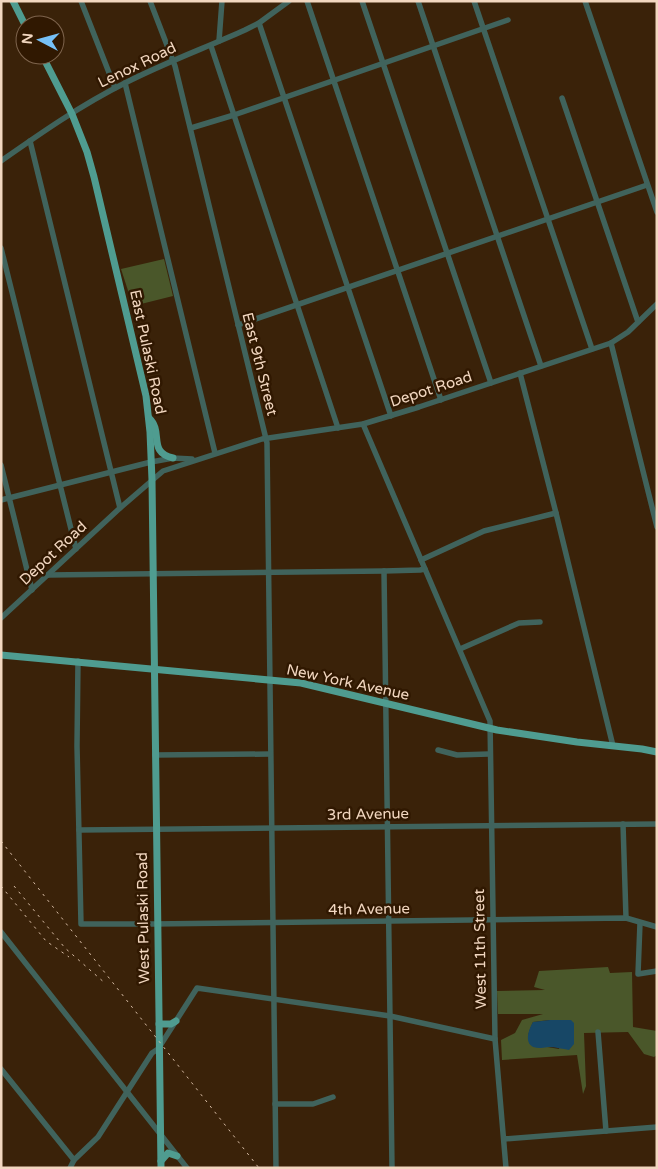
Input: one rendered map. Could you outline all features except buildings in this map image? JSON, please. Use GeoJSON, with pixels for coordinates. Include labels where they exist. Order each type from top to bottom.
{"type":"FeatureCollection","features":[{"type":"Feature","properties":{"kind":"main road"},"geometry":{"type":"LineString","coordinates":[[13,1],[21,15]]}},
{"type":"Feature","properties":{"kind":"main road","name":"East Pulaski Road"},"geometry":{"type":"LineString","coordinates":[[47,65],[72,114],[87,152],[141,372],[149,418],[152,480],[154,668]]}},
{"type":"Feature","properties":{"kind":"main road"},"geometry":{"type":"LineString","coordinates":[[149,418],[154,422],[160,452],[164,456],[173,458]]}},
{"type":"Feature","properties":{"kind":"main road","name":"New York Avenue"},"geometry":{"type":"LineString","coordinates":[[1,655],[301,683],[490,728],[657,752]]}},
{"type":"Feature","properties":{"kind":"main road","name":"West Pulaski Road"},"geometry":{"type":"LineString","coordinates":[[154,668],[161,1165]]}},
{"type":"Feature","properties":{"kind":"main road"},"geometry":{"type":"LineString","coordinates":[[159,1024],[171,1024],[176,1021]]}},
{"type":"Feature","properties":{"kind":"main road"},"geometry":{"type":"LineString","coordinates":[[161,1165],[168,1153],[178,1156]]}},
{"type":"Feature","properties":{"kind":"street"},"geometry":{"type":"LineString","coordinates":[[81,1],[115,88]]}},
{"type":"Feature","properties":{"kind":"street","name":"East 9th Street"},"geometry":{"type":"LineString","coordinates":[[150,1],[173,61],[191,128],[267,447],[276,1168]]}},
{"type":"Feature","properties":{"kind":"street"},"geometry":{"type":"LineString","coordinates":[[220,42],[222,1]]}},
{"type":"Feature","properties":{"kind":"street","name":"Lenox Road"},"geometry":{"type":"LineString","coordinates":[[1,161],[115,88],[259,23],[289,1]]}},
{"type":"Feature","properties":{"kind":"street"},"geometry":{"type":"LineString","coordinates":[[307,1],[441,400]]}},
{"type":"Feature","properties":{"kind":"street"},"geometry":{"type":"LineString","coordinates":[[362,1],[491,383]]}},
{"type":"Feature","properties":{"kind":"street"},"geometry":{"type":"LineString","coordinates":[[418,1],[541,366]]}},
{"type":"Feature","properties":{"kind":"street"},"geometry":{"type":"LineString","coordinates":[[474,1],[592,349]]}},
{"type":"Feature","properties":{"kind":"street"},"geometry":{"type":"LineString","coordinates":[[585,1],[657,212]]}},
{"type":"Feature","properties":{"kind":"street"},"geometry":{"type":"LineString","coordinates":[[191,128],[384,64],[508,20]]}},
{"type":"Feature","properties":{"kind":"street"},"geometry":{"type":"LineString","coordinates":[[259,23],[391,416]]}},
{"type":"Feature","properties":{"kind":"street"},"geometry":{"type":"LineString","coordinates":[[210,46],[338,428]]}},
{"type":"Feature","properties":{"kind":"street"},"geometry":{"type":"LineString","coordinates":[[125,83],[215,453]]}},
{"type":"Feature","properties":{"kind":"street"},"geometry":{"type":"LineString","coordinates":[[562,98],[638,322]]}},
{"type":"Feature","properties":{"kind":"street"},"geometry":{"type":"LineString","coordinates":[[30,141],[120,508]]}},
{"type":"Feature","properties":{"kind":"street"},"geometry":{"type":"LineString","coordinates":[[238,325],[648,185]]}},
{"type":"Feature","properties":{"kind":"street"},"geometry":{"type":"LineString","coordinates":[[1,248],[76,549]]}},
{"type":"Feature","properties":{"kind":"street","name":"Depot Road"},"geometry":{"type":"LineString","coordinates":[[1,618],[163,471],[265,438],[363,424],[391,416],[611,343],[657,304]]}},
{"type":"Feature","properties":{"kind":"street"},"geometry":{"type":"LineString","coordinates":[[611,343],[657,527]]}},
{"type":"Feature","properties":{"kind":"street"},"geometry":{"type":"LineString","coordinates":[[520,373],[613,746]]}},
{"type":"Feature","properties":{"kind":"street","name":"West 11th Street"},"geometry":{"type":"LineString","coordinates":[[363,424],[489,718],[495,1039],[506,1168]]}},
{"type":"Feature","properties":{"kind":"street","name":"Depot Road"},"geometry":{"type":"LineString","coordinates":[[1,500],[151,462],[173,458],[197,459]]}},
{"type":"Feature","properties":{"kind":"street"},"geometry":{"type":"LineString","coordinates":[[1,465],[32,590]]}},
{"type":"Feature","properties":{"kind":"street"},"geometry":{"type":"LineString","coordinates":[[421,560],[484,531],[556,513]]}},
{"type":"Feature","properties":{"kind":"street"},"geometry":{"type":"LineString","coordinates":[[48,575],[384,571],[420,570],[424,568]]}},
{"type":"Feature","properties":{"kind":"street"},"geometry":{"type":"LineString","coordinates":[[384,571],[392,1168]]}},
{"type":"Feature","properties":{"kind":"street"},"geometry":{"type":"LineString","coordinates":[[460,649],[519,623],[540,622]]}},
{"type":"Feature","properties":{"kind":"street"},"geometry":{"type":"LineString","coordinates":[[78,662],[79,830]]}},
{"type":"Feature","properties":{"kind":"street"},"geometry":{"type":"LineString","coordinates":[[438,750],[458,755],[489,754]]}},
{"type":"Feature","properties":{"kind":"street"},"geometry":{"type":"LineString","coordinates":[[155,755],[270,754]]}},
{"type":"Feature","properties":{"kind":"street","name":"3rd Avenue"},"geometry":{"type":"LineString","coordinates":[[79,830],[490,824],[657,824]]}},
{"type":"Feature","properties":{"kind":"street"},"geometry":{"type":"LineString","coordinates":[[623,824],[626,918]]}},
{"type":"Feature","properties":{"kind":"street","name":"4th Avenue"},"geometry":{"type":"LineString","coordinates":[[79,830],[80,924],[626,918],[657,927]]}},
{"type":"Feature","properties":{"kind":"street"},"geometry":{"type":"LineString","coordinates":[[640,923],[638,974],[657,971]]}},
{"type":"Feature","properties":{"kind":"street"},"geometry":{"type":"LineString","coordinates":[[1,932],[187,1168]]}},
{"type":"Feature","properties":{"kind":"street"},"geometry":{"type":"LineString","coordinates":[[70,1168],[74,1160],[98,1137],[152,1053],[160,1046],[197,988],[390,1016],[495,1039]]}},
{"type":"Feature","properties":{"kind":"street"},"geometry":{"type":"LineString","coordinates":[[598,1032],[606,1131]]}},
{"type":"Feature","properties":{"kind":"street"},"geometry":{"type":"LineString","coordinates":[[1,1069],[74,1160]]}},
{"type":"Feature","properties":{"kind":"street"},"geometry":{"type":"LineString","coordinates":[[275,1104],[312,1104],[333,1097]]}},
{"type":"Feature","properties":{"kind":"street"},"geometry":{"type":"LineString","coordinates":[[504,1139],[657,1127]]}},
{"type":"Feature","properties":{"kind":"green space"},"geometry":{"type":"Polygon","coordinates":[[[164,259],[173,296],[133,306],[121,269],[164,259]]]}},
{"type":"Feature","properties":{"kind":"green space"},"geometry":{"type":"Polygon","coordinates":[[[608,967],[610,973],[632,972],[633,1027],[657,1031],[657,1055],[654,1057],[644,1054],[628,1032],[584,1033],[586,1086],[583,1094],[577,1055],[502,1060],[501,1040],[515,1033],[522,1020],[543,1014],[498,1014],[497,991],[545,990],[534,987],[539,971],[608,967]],[[565,1020],[533,1022],[529,1033],[530,1044],[559,1049],[565,1020]]]}},
{"type":"Feature","properties":{"kind":"water"},"geometry":{"type":"Polygon","coordinates":[[[571,1020],[574,1023],[574,1044],[569,1050],[551,1047],[535,1048],[529,1043],[528,1035],[533,1022],[571,1020]]]}},
{"type":"Feature","properties":{"kind":"railway"},"geometry":{"type":"LineString","coordinates":[[1,841],[259,1168]]}},
{"type":"Feature","properties":{"kind":"railway"},"geometry":{"type":"LineString","coordinates":[[1,886],[46,941],[69,957]]}},
{"type":"Feature","properties":{"kind":"railway"},"geometry":{"type":"LineString","coordinates":[[14,886],[65,948],[106,984]]}}]}
